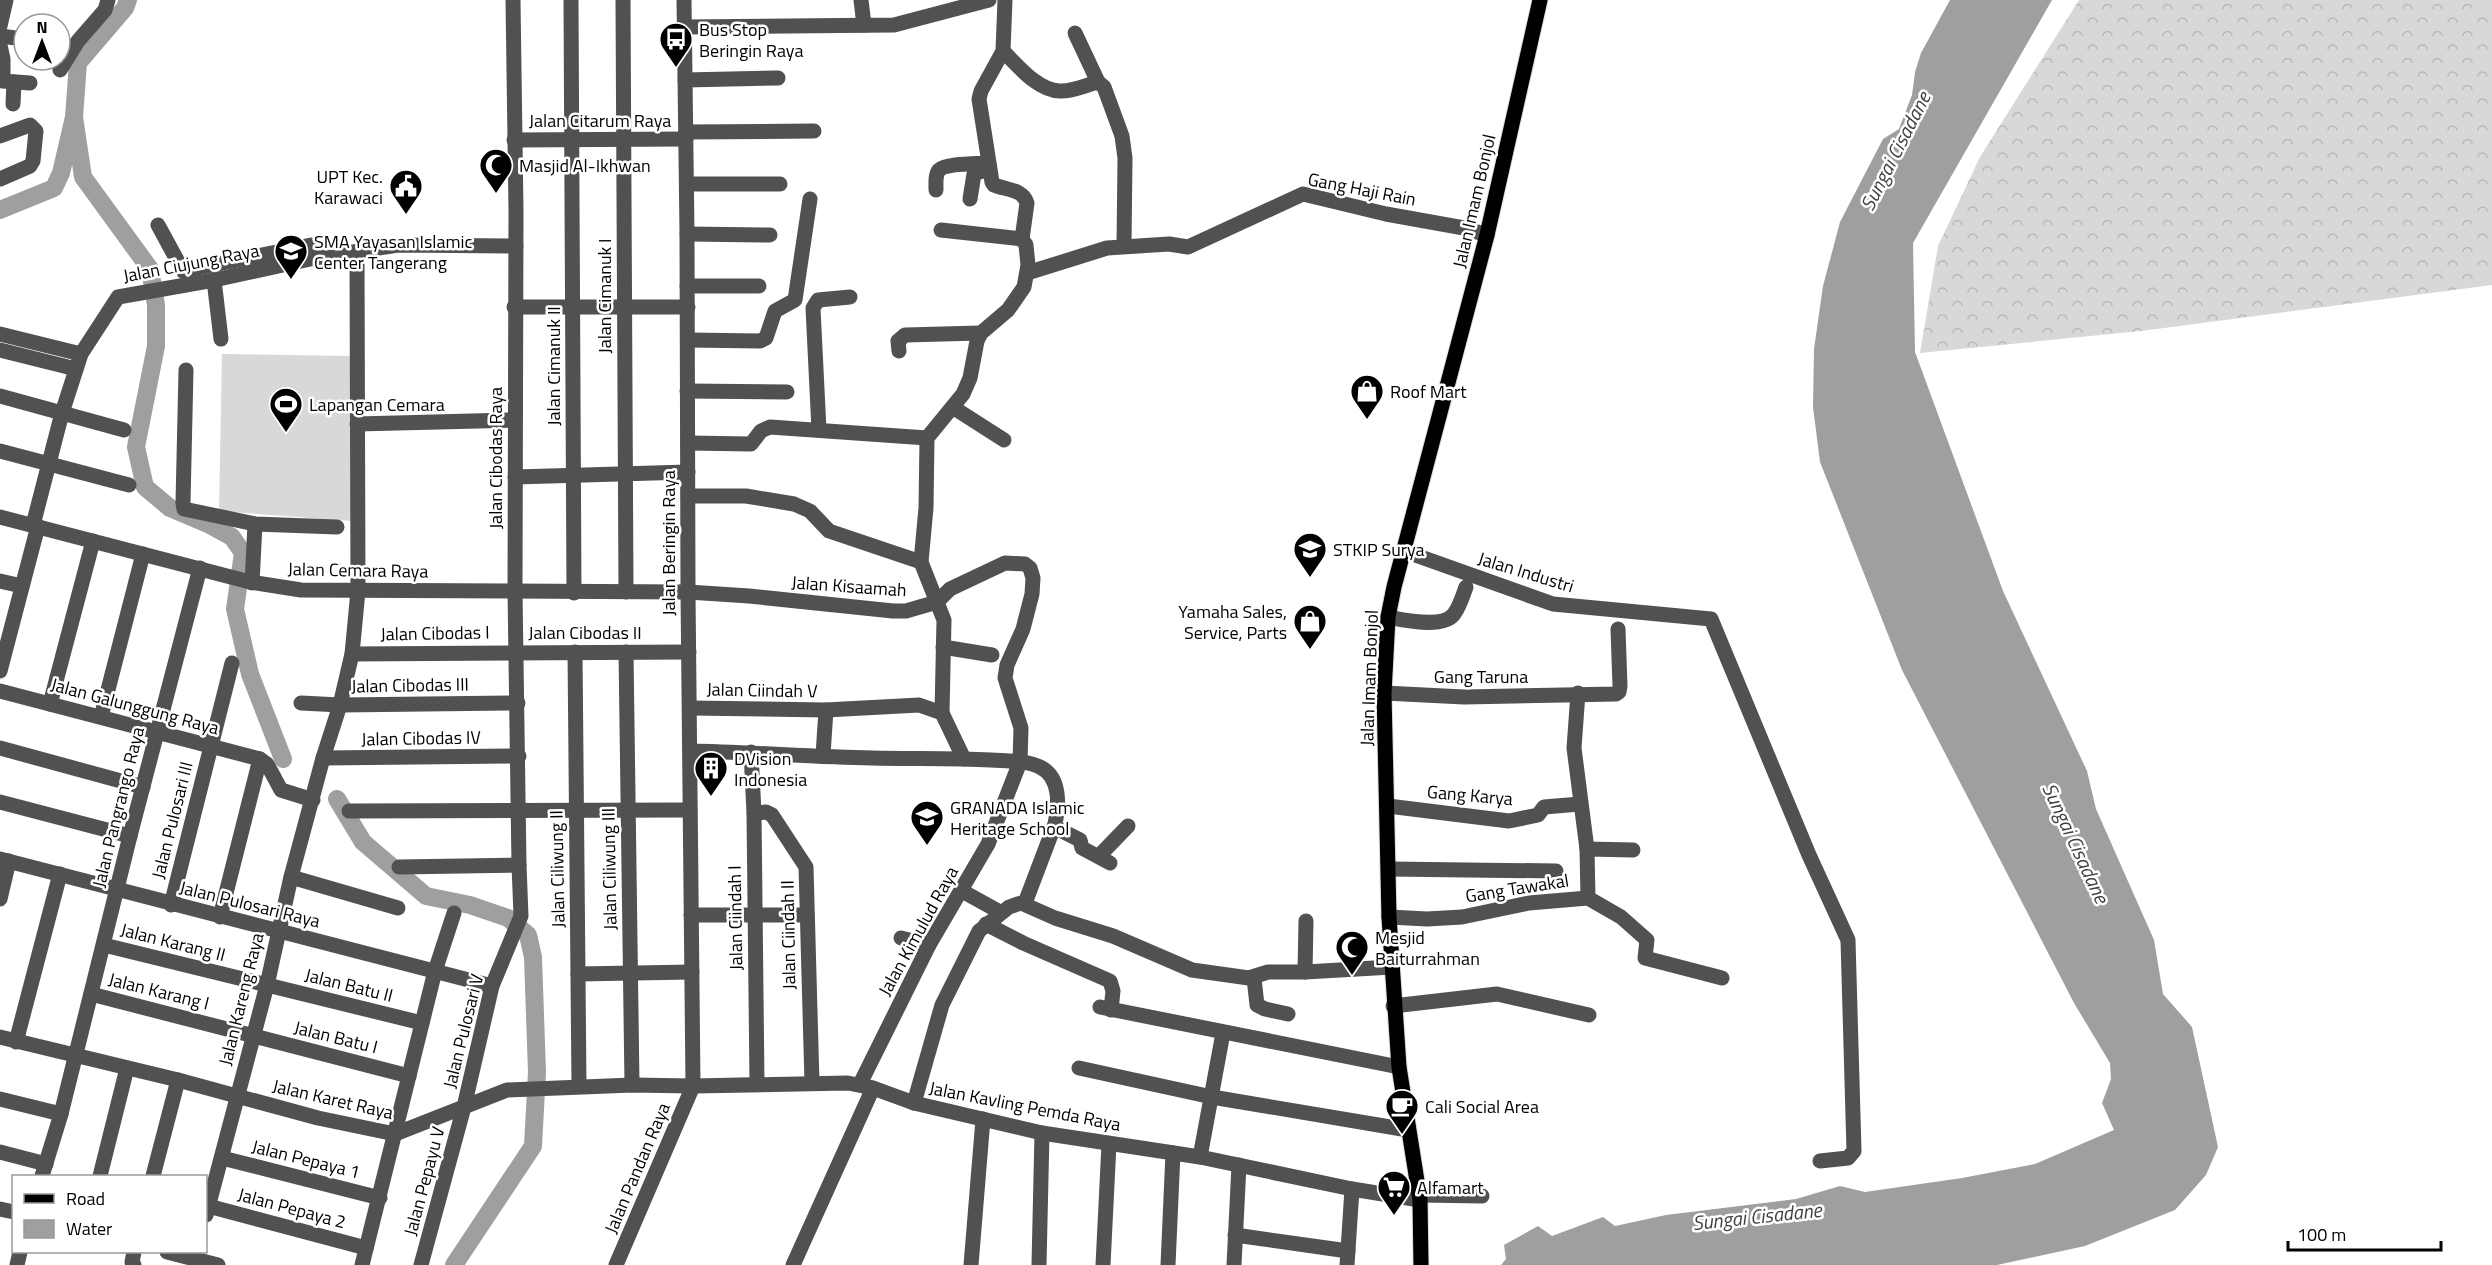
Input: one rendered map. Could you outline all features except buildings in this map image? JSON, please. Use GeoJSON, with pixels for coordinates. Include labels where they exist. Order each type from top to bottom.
{"type":"FeatureCollection","features":[{"type":"Feature","properties":{"kind":"main road","name":"Jalan Imam Bonjol"},"geometry":{"type":"LineString","coordinates":[[1421,1265],[1419,1197],[1399,1066],[1393,1006],[1384,693],[1388,617],[1487,236],[1540,0]]}},
{"type":"Feature","properties":{"kind":"street"},"geometry":{"type":"LineString","coordinates":[[0,26],[6,0]]}},
{"type":"Feature","properties":{"kind":"street"},"geometry":{"type":"LineString","coordinates":[[72,51],[105,10],[108,0]]}},
{"type":"Feature","properties":{"kind":"street","name":"Jalan Cibodas Raya"},"geometry":{"type":"LineString","coordinates":[[513,0],[516,246],[514,308],[515,591],[518,652],[521,915]]}},
{"type":"Feature","properties":{"kind":"street","name":"Jalan Cimanuk II"},"geometry":{"type":"LineString","coordinates":[[572,0],[574,593]]}},
{"type":"Feature","properties":{"kind":"street","name":"Jalan Cimanuk I"},"geometry":{"type":"LineString","coordinates":[[623,0],[626,592]]}},
{"type":"Feature","properties":{"kind":"street","name":"Jalan Beringin Raya"},"geometry":{"type":"LineString","coordinates":[[684,0],[693,1086]]}},
{"type":"Feature","properties":{"kind":"street"},"geometry":{"type":"LineString","coordinates":[[861,0],[864,25]]}},
{"type":"Feature","properties":{"kind":"street"},"geometry":{"type":"LineString","coordinates":[[684,27],[894,26],[989,0]]}},
{"type":"Feature","properties":{"kind":"street"},"geometry":{"type":"LineString","coordinates":[[1005,0],[1003,51],[980,94],[989,166],[994,185],[1021,194],[1027,203],[1022,239]]}},
{"type":"Feature","properties":{"kind":"street"},"geometry":{"type":"LineString","coordinates":[[1075,33],[1098,82],[1104,87],[1122,136],[1125,158],[1124,246]]}},
{"type":"Feature","properties":{"kind":"street"},"geometry":{"type":"LineString","coordinates":[[72,42],[78,42]]}},
{"type":"Feature","properties":{"kind":"street"},"geometry":{"type":"LineString","coordinates":[[0,45],[3,59],[2,80],[30,83]]}},
{"type":"Feature","properties":{"kind":"street"},"geometry":{"type":"LineString","coordinates":[[1003,51],[1041,84],[1054,91],[1069,90],[1098,82]]}},
{"type":"Feature","properties":{"kind":"street"},"geometry":{"type":"LineString","coordinates":[[685,80],[778,78]]}},
{"type":"Feature","properties":{"kind":"street"},"geometry":{"type":"LineString","coordinates":[[13,104],[14,82]]}},
{"type":"Feature","properties":{"kind":"street"},"geometry":{"type":"LineString","coordinates":[[0,136],[30,125],[36,131],[33,161],[30,166],[0,178]]}},
{"type":"Feature","properties":{"kind":"street","name":"Jalan Citarum Raya"},"geometry":{"type":"LineString","coordinates":[[514,140],[623,139],[814,130]]}},
{"type":"Feature","properties":{"kind":"street"},"geometry":{"type":"LineString","coordinates":[[936,190],[936,176],[939,170],[946,166],[989,166]]}},
{"type":"Feature","properties":{"kind":"street"},"geometry":{"type":"LineString","coordinates":[[970,199],[974,174],[989,166]]}},
{"type":"Feature","properties":{"kind":"street"},"geometry":{"type":"LineString","coordinates":[[687,184],[780,184]]}},
{"type":"Feature","properties":{"kind":"street","name":"Gang Haji Rain"},"geometry":{"type":"LineString","coordinates":[[1028,273],[1088,253],[1124,246],[1170,244],[1188,247],[1303,194],[1386,214],[1464,228],[1487,236]]}},
{"type":"Feature","properties":{"kind":"street"},"geometry":{"type":"LineString","coordinates":[[688,340],[760,340],[766,338],[775,311],[795,300],[810,199]]}},
{"type":"Feature","properties":{"kind":"street"},"geometry":{"type":"LineString","coordinates":[[158,225],[182,281],[311,245],[315,258]]}},
{"type":"Feature","properties":{"kind":"street"},"geometry":{"type":"LineString","coordinates":[[941,230],[1022,239],[1026,244],[1028,273],[1024,287],[1016,300],[981,333],[975,348],[970,378],[954,408],[927,438],[926,508],[921,562],[944,620],[942,713],[964,759]]}},
{"type":"Feature","properties":{"kind":"street"},"geometry":{"type":"LineString","coordinates":[[687,234],[770,235]]}},
{"type":"Feature","properties":{"kind":"street","name":"Jalan Ciujung Raya"},"geometry":{"type":"LineString","coordinates":[[0,671],[5,634],[22,586],[62,413],[81,354],[118,297],[135,295],[182,281],[214,280],[315,258],[398,245],[516,246]]}},
{"type":"Feature","properties":{"kind":"street"},"geometry":{"type":"LineString","coordinates":[[322,766],[352,654],[358,591],[357,253]]}},
{"type":"Feature","properties":{"kind":"street"},"geometry":{"type":"LineString","coordinates":[[214,280],[221,339]]}},
{"type":"Feature","properties":{"kind":"street"},"geometry":{"type":"LineString","coordinates":[[687,286],[759,286]]}},
{"type":"Feature","properties":{"kind":"street"},"geometry":{"type":"LineString","coordinates":[[819,430],[813,308],[818,300],[850,297]]}},
{"type":"Feature","properties":{"kind":"street"},"geometry":{"type":"LineString","coordinates":[[514,308],[688,307]]}},
{"type":"Feature","properties":{"kind":"street"},"geometry":{"type":"LineString","coordinates":[[899,351],[898,341],[904,335],[981,333]]}},
{"type":"Feature","properties":{"kind":"street"},"geometry":{"type":"LineString","coordinates":[[0,334],[81,354]]}},
{"type":"Feature","properties":{"kind":"street"},"geometry":{"type":"LineString","coordinates":[[0,350],[76,369]]}},
{"type":"Feature","properties":{"kind":"street"},"geometry":{"type":"LineString","coordinates":[[186,370],[183,506],[187,511],[255,524],[337,527]]}},
{"type":"Feature","properties":{"kind":"street"},"geometry":{"type":"LineString","coordinates":[[687,391],[786,392]]}},
{"type":"Feature","properties":{"kind":"street"},"geometry":{"type":"LineString","coordinates":[[0,396],[124,430]]}},
{"type":"Feature","properties":{"kind":"street"},"geometry":{"type":"LineString","coordinates":[[954,408],[1004,440]]}},
{"type":"Feature","properties":{"kind":"street"},"geometry":{"type":"LineString","coordinates":[[357,423],[515,420]]}},
{"type":"Feature","properties":{"kind":"street"},"geometry":{"type":"LineString","coordinates":[[688,443],[751,444],[761,431],[770,427],[927,438]]}},
{"type":"Feature","properties":{"kind":"street"},"geometry":{"type":"LineString","coordinates":[[0,451],[129,485]]}},
{"type":"Feature","properties":{"kind":"street"},"geometry":{"type":"LineString","coordinates":[[515,477],[688,472]]}},
{"type":"Feature","properties":{"kind":"street"},"geometry":{"type":"LineString","coordinates":[[688,496],[746,496],[794,504],[810,511],[829,531],[921,562]]}},
{"type":"Feature","properties":{"kind":"street","name":"Jalan Cemara Raya"},"geometry":{"type":"LineString","coordinates":[[0,516],[288,590],[688,592]]}},
{"type":"Feature","properties":{"kind":"street"},"geometry":{"type":"LineString","coordinates":[[251,582],[255,524]]}},
{"type":"Feature","properties":{"kind":"street"},"geometry":{"type":"LineString","coordinates":[[50,704],[93,541]]}},
{"type":"Feature","properties":{"kind":"street","name":"Jalan Industri"},"geometry":{"type":"LineString","coordinates":[[1404,551],[1553,604],[1711,619],[1809,855],[1848,940],[1854,1151],[1848,1158],[1820,1161]]}},
{"type":"Feature","properties":{"kind":"street"},"geometry":{"type":"LineString","coordinates":[[100,717],[143,554]]}},
{"type":"Feature","properties":{"kind":"street","name":"Jalan Kisaamah"},"geometry":{"type":"LineString","coordinates":[[688,592],[893,611],[919,608],[937,602],[950,589],[1005,563],[1025,564],[1030,568]]}},
{"type":"Feature","properties":{"kind":"street","name":"Jalan Pangrango Raya"},"geometry":{"type":"LineString","coordinates":[[44,1170],[61,1114],[200,568]]}},
{"type":"Feature","properties":{"kind":"street","name":"Jalan Kimulud Raya"},"geometry":{"type":"LineString","coordinates":[[796,1264],[866,1086],[928,945],[962,891],[998,823],[1020,762],[1020,728],[1005,678],[1007,665],[1023,629],[1032,594],[1033,578],[1030,568]]}},
{"type":"Feature","properties":{"kind":"street"},"geometry":{"type":"LineString","coordinates":[[0,581],[22,586]]}},
{"type":"Feature","properties":{"kind":"street"},"geometry":{"type":"LineString","coordinates":[[1388,617],[1427,622],[1447,620],[1454,615],[1466,587]]}},
{"type":"Feature","properties":{"kind":"street","name":"Gang Taruna"},"geometry":{"type":"LineString","coordinates":[[1384,693],[1464,697],[1619,693],[1618,629]]}},
{"type":"Feature","properties":{"kind":"street"},"geometry":{"type":"LineString","coordinates":[[943,647],[992,655]]}},
{"type":"Feature","properties":{"kind":"street","name":"Jalan Cibodas I"},"geometry":{"type":"LineString","coordinates":[[352,654],[518,652]]}},
{"type":"Feature","properties":{"kind":"street","name":"Jalan Cibodas II"},"geometry":{"type":"LineString","coordinates":[[518,652],[689,652]]}},
{"type":"Feature","properties":{"kind":"street","name":"Jalan Ciliwung II"},"geometry":{"type":"LineString","coordinates":[[575,652],[579,1086]]}},
{"type":"Feature","properties":{"kind":"street","name":"Jalan Ciliwung III"},"geometry":{"type":"LineString","coordinates":[[626,652],[632,1085]]}},
{"type":"Feature","properties":{"kind":"street","name":"Jalan Pulosari III"},"geometry":{"type":"LineString","coordinates":[[171,905],[232,663]]}},
{"type":"Feature","properties":{"kind":"street","name":"Jalan Galunggung Raya"},"geometry":{"type":"LineString","coordinates":[[0,691],[260,759]]}},
{"type":"Feature","properties":{"kind":"street"},"geometry":{"type":"LineString","coordinates":[[1578,693],[1574,730],[1580,804],[1587,849],[1588,898]]}},
{"type":"Feature","properties":{"kind":"street","name":"Jalan Cibodas III"},"geometry":{"type":"LineString","coordinates":[[301,703],[340,705],[518,703]]}},
{"type":"Feature","properties":{"kind":"street"},"geometry":{"type":"LineString","coordinates":[[826,710],[919,705],[942,713]]}},
{"type":"Feature","properties":{"kind":"street","name":"Jalan Ciindah V"},"geometry":{"type":"LineString","coordinates":[[690,708],[826,710],[823,755]]}},
{"type":"Feature","properties":{"kind":"street"},"geometry":{"type":"LineString","coordinates":[[0,748],[143,787]]}},
{"type":"Feature","properties":{"kind":"street"},"geometry":{"type":"LineString","coordinates":[[690,751],[964,759],[1020,762],[1041,767],[1050,774],[1055,784],[1058,812],[1025,903]]}},
{"type":"Feature","properties":{"kind":"street","name":"Jalan Ciindah I"},"geometry":{"type":"LineString","coordinates":[[751,752],[754,813],[757,1084]]}},
{"type":"Feature","properties":{"kind":"street","name":"Jalan Cibodas IV"},"geometry":{"type":"LineString","coordinates":[[322,766],[519,756]]}},
{"type":"Feature","properties":{"kind":"street"},"geometry":{"type":"LineString","coordinates":[[220,917],[260,759],[267,764],[280,789],[311,799]]}},
{"type":"Feature","properties":{"kind":"street","name":"Jalan Kareng Raya"},"geometry":{"type":"LineString","coordinates":[[207,1211],[267,985],[311,799],[322,766]]}},
{"type":"Feature","properties":{"kind":"street"},"geometry":{"type":"LineString","coordinates":[[0,802],[130,836]]}},
{"type":"Feature","properties":{"kind":"street","name":"Gang Karya"},"geometry":{"type":"LineString","coordinates":[[1388,806],[1509,821],[1538,815],[1544,807],[1580,804]]}},
{"type":"Feature","properties":{"kind":"street"},"geometry":{"type":"LineString","coordinates":[[349,811],[690,810]]}},
{"type":"Feature","properties":{"kind":"street","name":"Jalan Ciindah II"},"geometry":{"type":"LineString","coordinates":[[754,813],[766,812],[772,815],[805,864],[812,1083]]}},
{"type":"Feature","properties":{"kind":"street"},"geometry":{"type":"LineString","coordinates":[[1054,827],[1080,840],[1082,848],[1105,859],[1128,826]]}},
{"type":"Feature","properties":{"kind":"street"},"geometry":{"type":"LineString","coordinates":[[1587,849],[1634,850]]}},
{"type":"Feature","properties":{"kind":"street"},"geometry":{"type":"LineString","coordinates":[[0,898],[5,860]]}},
{"type":"Feature","properties":{"kind":"street","name":"Jalan Pulosari Raya"},"geometry":{"type":"LineString","coordinates":[[5,860],[171,905],[492,986]]}},
{"type":"Feature","properties":{"kind":"street"},"geometry":{"type":"LineString","coordinates":[[399,867],[519,865]]}},
{"type":"Feature","properties":{"kind":"street"},"geometry":{"type":"LineString","coordinates":[[1389,868],[1556,871]]}},
{"type":"Feature","properties":{"kind":"street"},"geometry":{"type":"LineString","coordinates":[[16,1042],[60,874]]}},
{"type":"Feature","properties":{"kind":"street"},"geometry":{"type":"LineString","coordinates":[[291,877],[398,908]]}},
{"type":"Feature","properties":{"kind":"street"},"geometry":{"type":"LineString","coordinates":[[962,891],[1000,912]]}},
{"type":"Feature","properties":{"kind":"street","name":"Gang Tawakal"},"geometry":{"type":"LineString","coordinates":[[1389,917],[1427,919],[1462,916],[1529,903],[1588,898],[1621,917],[1647,940],[1646,958],[1722,978]]}},
{"type":"Feature","properties":{"kind":"street"},"geometry":{"type":"LineString","coordinates":[[914,1103],[942,1005],[976,937],[986,924],[1013,904],[1025,903],[1055,918],[1113,936],[1181,967],[1254,978],[1268,972],[1392,967]]}},
{"type":"Feature","properties":{"kind":"street"},"geometry":{"type":"LineString","coordinates":[[362,1265],[435,971],[454,913]]}},
{"type":"Feature","properties":{"kind":"street","name":"Jalan Pulosari V"},"geometry":{"type":"LineString","coordinates":[[464,1107],[492,986],[521,915]]}},
{"type":"Feature","properties":{"kind":"street"},"geometry":{"type":"LineString","coordinates":[[691,915],[807,915]]}},
{"type":"Feature","properties":{"kind":"street"},"geometry":{"type":"LineString","coordinates":[[1305,972],[1306,921]]}},
{"type":"Feature","properties":{"kind":"street"},"geometry":{"type":"LineString","coordinates":[[986,924],[1023,943],[1110,981],[1113,991],[1106,1008],[1223,1033],[1399,1066]]}},
{"type":"Feature","properties":{"kind":"street"},"geometry":{"type":"LineString","coordinates":[[902,938],[928,945]]}},
{"type":"Feature","properties":{"kind":"street","name":"Jalan Karang II"},"geometry":{"type":"LineString","coordinates":[[104,945],[267,985]]}},
{"type":"Feature","properties":{"kind":"street"},"geometry":{"type":"LineString","coordinates":[[578,974],[692,972]]}},
{"type":"Feature","properties":{"kind":"street"},"geometry":{"type":"LineString","coordinates":[[1254,978],[1257,1005],[1288,1014]]}},
{"type":"Feature","properties":{"kind":"street","name":"Jalan Batu II"},"geometry":{"type":"LineString","coordinates":[[267,985],[422,1023]]}},
{"type":"Feature","properties":{"kind":"street","name":"Jalan Karang I"},"geometry":{"type":"LineString","coordinates":[[91,994],[253,1036]]}},
{"type":"Feature","properties":{"kind":"street"},"geometry":{"type":"LineString","coordinates":[[1393,1006],[1497,994],[1589,1014]]}},
{"type":"Feature","properties":{"kind":"street"},"geometry":{"type":"LineString","coordinates":[[1200,1157],[1223,1033]]}},
{"type":"Feature","properties":{"kind":"street","name":"Jalan Batu I"},"geometry":{"type":"LineString","coordinates":[[253,1036],[409,1076]]}},
{"type":"Feature","properties":{"kind":"street","name":"Jalan Karet Raya"},"geometry":{"type":"LineString","coordinates":[[0,1037],[237,1095],[318,1118],[395,1134],[496,1093],[522,1089],[579,1086],[693,1086]]}},
{"type":"Feature","properties":{"kind":"street"},"geometry":{"type":"LineString","coordinates":[[100,1175],[127,1068]]}},
{"type":"Feature","properties":{"kind":"street"},"geometry":{"type":"LineString","coordinates":[[1079,1068],[1212,1097],[1408,1130]]}},
{"type":"Feature","properties":{"kind":"street"},"geometry":{"type":"LineString","coordinates":[[153,1175],[178,1080]]}},
{"type":"Feature","properties":{"kind":"street","name":"Jalan Kavling Pemda Raya"},"geometry":{"type":"LineString","coordinates":[[693,1086],[812,1083],[866,1086],[914,1103],[1042,1133],[1200,1157],[1352,1189],[1419,1197],[1482,1196]]}},
{"type":"Feature","properties":{"kind":"street","name":"Jalan Pandan Raya"},"geometry":{"type":"LineString","coordinates":[[616,1265],[693,1086]]}},
{"type":"Feature","properties":{"kind":"street"},"geometry":{"type":"LineString","coordinates":[[0,1099],[61,1114]]}},
{"type":"Feature","properties":{"kind":"street","name":"Jalan Pepayu V"},"geometry":{"type":"LineString","coordinates":[[421,1265],[464,1107]]}},
{"type":"Feature","properties":{"kind":"street"},"geometry":{"type":"LineString","coordinates":[[971,1265],[983,1119]]}},
{"type":"Feature","properties":{"kind":"street"},"geometry":{"type":"LineString","coordinates":[[1038,1265],[1042,1133]]}},
{"type":"Feature","properties":{"kind":"street"},"geometry":{"type":"LineString","coordinates":[[1103,1265],[1109,1144]]}},
{"type":"Feature","properties":{"kind":"street"},"geometry":{"type":"LineString","coordinates":[[0,1152],[44,1170]]}},
{"type":"Feature","properties":{"kind":"street"},"geometry":{"type":"LineString","coordinates":[[1168,1265],[1173,1153]]}},
{"type":"Feature","properties":{"kind":"street","name":"Jalan Pepaya 1"},"geometry":{"type":"LineString","coordinates":[[222,1158],[380,1198]]}},
{"type":"Feature","properties":{"kind":"street"},"geometry":{"type":"LineString","coordinates":[[1234,1265],[1239,1165]]}},
{"type":"Feature","properties":{"kind":"street"},"geometry":{"type":"LineString","coordinates":[[1235,1235],[1348,1258],[1352,1189]]}},
{"type":"Feature","properties":{"kind":"street","name":"Jalan Pepaya 2"},"geometry":{"type":"LineString","coordinates":[[207,1211],[366,1248]]}},
{"type":"Feature","properties":{"kind":"street"},"geometry":{"type":"LineString","coordinates":[[175,1253],[218,1265]]}},
{"type":"Feature","properties":{"kind":"green space"},"geometry":{"type":"Polygon","coordinates":[[[2079,0],[2492,0],[2492,285],[2141,331],[1920,353],[1938,246],[1980,157],[2079,0]]]}},
{"type":"Feature","properties":{"kind":"green space","name":"Lapangan Cemara"},"geometry":{"type":"Polygon","coordinates":[[[222,354],[352,356],[352,521],[219,511],[222,354]]]}},
{"type":"Feature","properties":{"kind":"water","name":"Sungai Cisadane"},"geometry":{"type":"Polygon","coordinates":[[[1950,0],[2052,0],[1913,243],[1915,352],[2003,591],[2087,771],[2096,809],[2154,940],[2163,994],[2192,1027],[2218,1147],[2206,1175],[2175,1210],[2085,1246],[1997,1265],[1501,1265],[1506,1259],[1504,1245],[1538,1226],[1552,1236],[1603,1217],[1615,1226],[1666,1215],[1796,1199],[1840,1186],[1865,1192],[1962,1178],[2035,1164],[2114,1130],[2102,1103],[2111,1079],[2110,1063],[2074,1003],[1902,670],[1820,462],[1813,407],[1814,349],[1823,286],[1840,222],[1883,139],[1899,129],[1912,95],[1915,72],[1921,53],[1950,0]]]}},
{"type":"Feature","properties":{"kind":"waterway"},"geometry":{"type":"LineString","coordinates":[[0,210],[54,188],[61,173],[74,117],[78,63],[125,8],[128,0]]}},
{"type":"Feature","properties":{"kind":"waterway"},"geometry":{"type":"LineString","coordinates":[[74,117],[83,177],[150,269],[156,305],[156,346],[136,447],[145,487],[170,508],[232,537],[243,553],[235,609],[250,674],[283,759]]}},
{"type":"Feature","properties":{"kind":"waterway"},"geometry":{"type":"LineString","coordinates":[[337,799],[363,842],[426,896],[470,905],[508,918],[528,935],[533,957],[537,1072],[533,1146],[454,1265]]}},
{"type":"Feature","properties":{"kind":"place","name":"Bus Stop Beringin Raya"},"geometry":{"type":"Point","coordinates":[676,68]}},
{"type":"Feature","properties":{"kind":"place","name":"Masjid Al-Ikhwan"},"geometry":{"type":"Point","coordinates":[496,194]}},
{"type":"Feature","properties":{"kind":"place","name":"UPT Kec. Karawaci"},"geometry":{"type":"Point","coordinates":[406,215]}},
{"type":"Feature","properties":{"kind":"place","name":"SMA Yayasan Islamic Center Tangerang"},"geometry":{"type":"Point","coordinates":[291,280]}},
{"type":"Feature","properties":{"kind":"place","name":"Roof Mart"},"geometry":{"type":"Point","coordinates":[1367,420]}},
{"type":"Feature","properties":{"kind":"place","name":"Lapangan Cemara"},"geometry":{"type":"Point","coordinates":[286,433]}},
{"type":"Feature","properties":{"kind":"place","name":"STKIP Surya"},"geometry":{"type":"Point","coordinates":[1310,578]}},
{"type":"Feature","properties":{"kind":"place","name":"Yamaha Sales, Service, Parts"},"geometry":{"type":"Point","coordinates":[1310,650]}},
{"type":"Feature","properties":{"kind":"place","name":"DVision Indonesia"},"geometry":{"type":"Point","coordinates":[711,797]}},
{"type":"Feature","properties":{"kind":"place","name":"GRANADA Islamic Heritage School"},"geometry":{"type":"Point","coordinates":[927,846]}},
{"type":"Feature","properties":{"kind":"place","name":"Mesjid Baiturrahman"},"geometry":{"type":"Point","coordinates":[1352,976]}},
{"type":"Feature","properties":{"kind":"place","name":"Cali Social Area"},"geometry":{"type":"Point","coordinates":[1402,1135]}},
{"type":"Feature","properties":{"kind":"place","name":"Alfamart"},"geometry":{"type":"Point","coordinates":[1394,1216]}}]}
